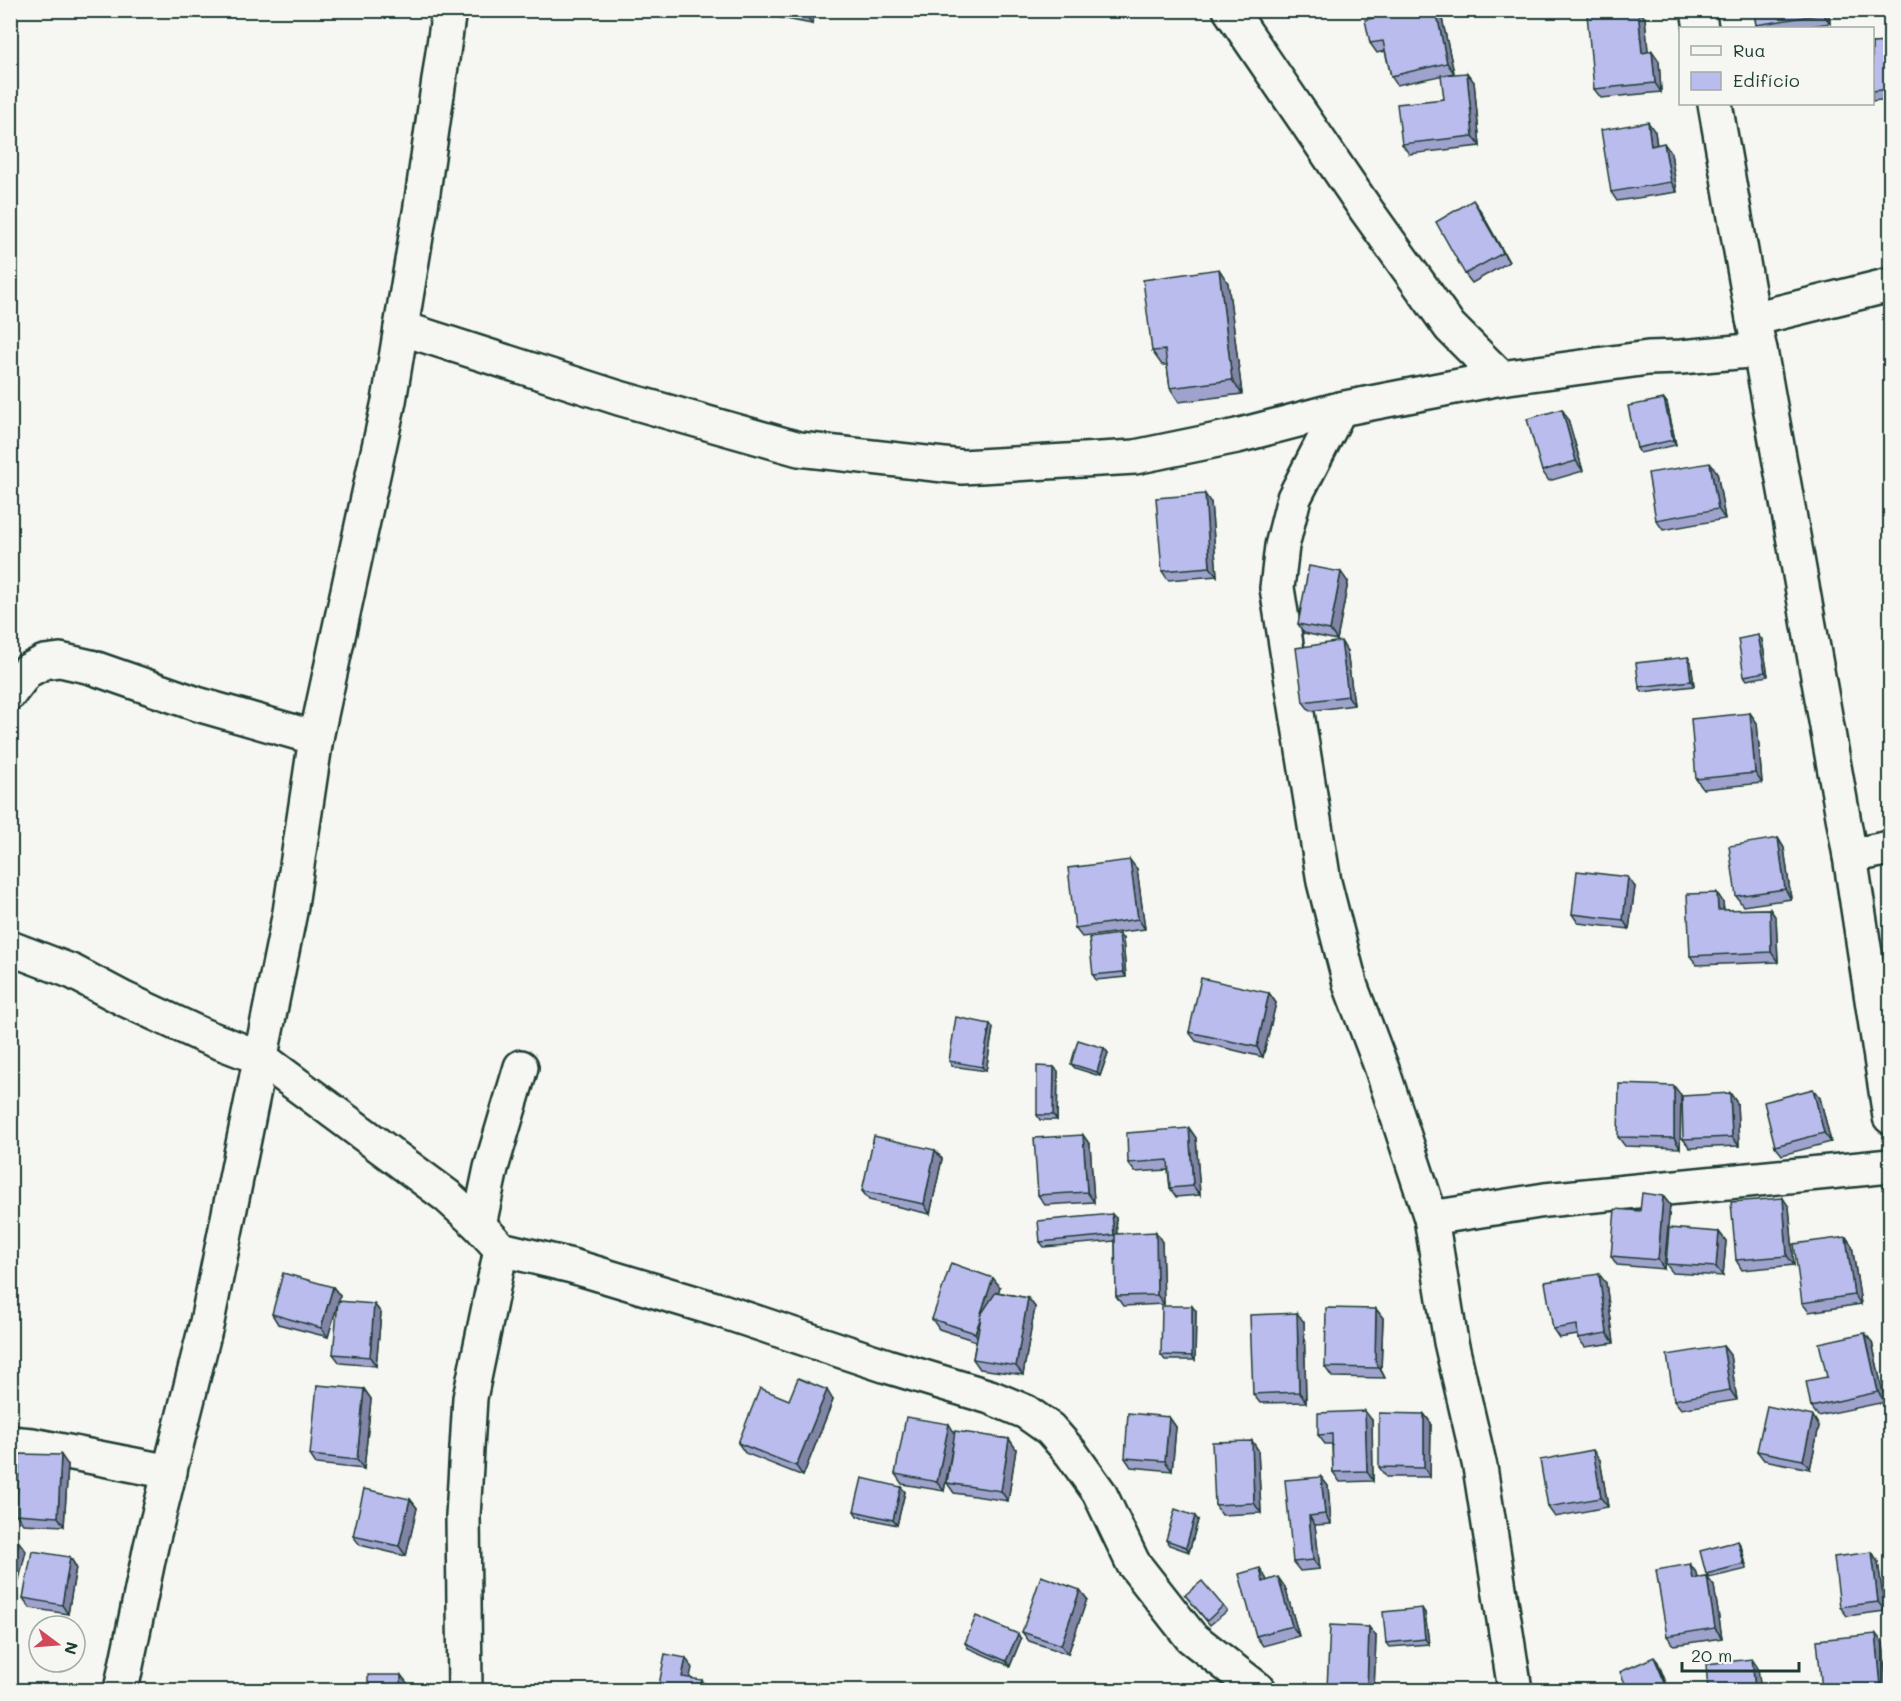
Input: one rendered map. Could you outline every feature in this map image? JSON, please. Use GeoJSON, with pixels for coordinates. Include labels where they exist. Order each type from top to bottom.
{"type":"FeatureCollection","features":[{"type":"Feature","properties":{"kind":"street"},"geometry":{"type":"LineString","coordinates":[[121,1690],[151,1546],[207,1322],[290,912],[316,738],[387,412],[449,10]]}},
{"type":"Feature","properties":{"kind":"street"},"geometry":{"type":"LineString","coordinates":[[1230,10],[1367,211],[1450,327],[1501,378]]}},
{"type":"Feature","properties":{"kind":"street"},"geometry":{"type":"LineString","coordinates":[[1698,10],[1701,27]]}},
{"type":"Feature","properties":{"kind":"street"},"geometry":{"type":"LineString","coordinates":[[1715,105],[1850,856],[1890,1117]]}},
{"type":"Feature","properties":{"kind":"street"},"geometry":{"type":"LineString","coordinates":[[401,328],[619,398],[800,448],[962,467],[1135,457],[1237,436],[1340,408],[1501,378],[1648,358],[1681,357],[1757,334],[1890,285]]}},
{"type":"Feature","properties":{"kind":"street"},"geometry":{"type":"LineString","coordinates":[[1340,408],[1294,498],[1282,546],[1277,588],[1324,882],[1351,987],[1386,1080],[1431,1218],[1451,1342],[1480,1467],[1515,1690]]}},
{"type":"Feature","properties":{"kind":"street"},"geometry":{"type":"LineString","coordinates":[[10,693],[27,671],[44,662],[60,660],[91,667],[197,704],[316,738]]}},
{"type":"Feature","properties":{"kind":"street"},"geometry":{"type":"LineString","coordinates":[[1850,856],[1890,848]]}},
{"type":"Feature","properties":{"kind":"street"},"geometry":{"type":"LineString","coordinates":[[10,948],[73,972],[124,999],[204,1036],[261,1058],[447,1196],[501,1249],[572,1266],[722,1311],[887,1366],[990,1397],[1026,1412],[1050,1429],[1071,1453],[1099,1492],[1133,1563],[1191,1637],[1259,1690]]}},
{"type":"Feature","properties":{"kind":"street"},"geometry":{"type":"LineString","coordinates":[[479,1225],[491,1168],[521,1067]]}},
{"type":"Feature","properties":{"kind":"street"},"geometry":{"type":"LineString","coordinates":[[1431,1218],[1545,1200],[1890,1166]]}},
{"type":"Feature","properties":{"kind":"street"},"geometry":{"type":"LineString","coordinates":[[465,1690],[463,1516],[470,1398],[501,1249]]}},
{"type":"Feature","properties":{"kind":"street"},"geometry":{"type":"LineString","coordinates":[[10,1443],[32,1445],[170,1472]]}},
{"type":"Feature","properties":{"kind":"building"},"geometry":{"type":"Polygon","coordinates":[[[785,10],[806,10],[805,14],[785,10]]]}},
{"type":"Feature","properties":{"kind":"building"},"geometry":{"type":"Polygon","coordinates":[[[1407,10],[1436,10],[1447,63],[1391,76],[1383,41],[1370,43],[1365,20],[1407,10]]]}},
{"type":"Feature","properties":{"kind":"building"},"geometry":{"type":"Polygon","coordinates":[[[1638,10],[1642,53],[1652,51],[1655,83],[1594,89],[1587,14],[1638,10]]]}},
{"type":"Feature","properties":{"kind":"building"},"geometry":{"type":"Polygon","coordinates":[[[1754,10],[1822,10],[1823,14],[1756,25],[1754,10]]]}},
{"type":"Feature","properties":{"kind":"building"},"geometry":{"type":"Polygon","coordinates":[[[1890,42],[1890,89],[1874,91],[1874,43],[1890,42]]]}},
{"type":"Feature","properties":{"kind":"building"},"geometry":{"type":"Polygon","coordinates":[[[1467,73],[1473,136],[1402,144],[1397,104],[1444,99],[1441,75],[1467,73]]]}},
{"type":"Feature","properties":{"kind":"building"},"geometry":{"type":"Polygon","coordinates":[[[1648,122],[1651,146],[1664,143],[1671,182],[1611,192],[1601,130],[1648,122]]]}},
{"type":"Feature","properties":{"kind":"building"},"geometry":{"type":"Polygon","coordinates":[[[1473,200],[1503,253],[1465,274],[1436,222],[1473,200]]]}},
{"type":"Feature","properties":{"kind":"building"},"geometry":{"type":"Polygon","coordinates":[[[1219,269],[1232,380],[1170,388],[1165,350],[1152,351],[1143,280],[1219,269]]]}},
{"type":"Feature","properties":{"kind":"building"},"geometry":{"type":"Polygon","coordinates":[[[1664,399],[1673,440],[1637,448],[1628,406],[1664,399]]]}},
{"type":"Feature","properties":{"kind":"building"},"geometry":{"type":"Polygon","coordinates":[[[1562,409],[1576,461],[1542,471],[1527,419],[1562,409]]]}},
{"type":"Feature","properties":{"kind":"building"},"geometry":{"type":"Polygon","coordinates":[[[1710,463],[1718,509],[1656,520],[1648,473],[1710,463]]]}},
{"type":"Feature","properties":{"kind":"building"},"geometry":{"type":"Polygon","coordinates":[[[1205,494],[1210,567],[1162,571],[1156,498],[1205,494]]]}},
{"type":"Feature","properties":{"kind":"building"},"geometry":{"type":"Polygon","coordinates":[[[1309,566],[1341,572],[1330,630],[1298,624],[1309,566]]]}},
{"type":"Feature","properties":{"kind":"building"},"geometry":{"type":"Polygon","coordinates":[[[1758,635],[1765,672],[1744,676],[1738,639],[1758,635]]]}},
{"type":"Feature","properties":{"kind":"building"},"geometry":{"type":"Polygon","coordinates":[[[1341,641],[1348,696],[1303,702],[1296,648],[1341,641]]]}},
{"type":"Feature","properties":{"kind":"building"},"geometry":{"type":"Polygon","coordinates":[[[1688,657],[1691,681],[1639,687],[1636,663],[1688,657]]]}},
{"type":"Feature","properties":{"kind":"building"},"geometry":{"type":"Polygon","coordinates":[[[1750,713],[1755,773],[1696,779],[1691,719],[1750,713]]]}},
{"type":"Feature","properties":{"kind":"building"},"geometry":{"type":"Polygon","coordinates":[[[1778,838],[1785,889],[1736,896],[1729,846],[1778,838]]]}},
{"type":"Feature","properties":{"kind":"building"},"geometry":{"type":"Polygon","coordinates":[[[1130,860],[1138,919],[1075,928],[1068,868],[1130,860]]]}},
{"type":"Feature","properties":{"kind":"building"},"geometry":{"type":"Polygon","coordinates":[[[1577,871],[1628,877],[1623,920],[1572,914],[1577,871]]]}},
{"type":"Feature","properties":{"kind":"building"},"geometry":{"type":"Polygon","coordinates":[[[1717,893],[1718,910],[1770,909],[1771,952],[1690,956],[1687,894],[1717,893]]]}},
{"type":"Feature","properties":{"kind":"building"},"geometry":{"type":"Polygon","coordinates":[[[1119,934],[1123,972],[1093,975],[1089,938],[1119,934]]]}},
{"type":"Feature","properties":{"kind":"building"},"geometry":{"type":"Polygon","coordinates":[[[1201,978],[1269,993],[1257,1047],[1189,1032],[1201,978]]]}},
{"type":"Feature","properties":{"kind":"building"},"geometry":{"type":"Polygon","coordinates":[[[956,1017],[990,1024],[982,1067],[949,1061],[956,1017]]]}},
{"type":"Feature","properties":{"kind":"building"},"geometry":{"type":"Polygon","coordinates":[[[1078,1040],[1104,1048],[1097,1072],[1071,1064],[1078,1040]]]}},
{"type":"Feature","properties":{"kind":"building"},"geometry":{"type":"Polygon","coordinates":[[[1037,1066],[1054,1067],[1053,1115],[1037,1115],[1037,1066]]]}},
{"type":"Feature","properties":{"kind":"building"},"geometry":{"type":"Polygon","coordinates":[[[1619,1084],[1674,1086],[1674,1138],[1618,1137],[1619,1084]]]}},
{"type":"Feature","properties":{"kind":"building"},"geometry":{"type":"Polygon","coordinates":[[[1813,1089],[1824,1133],[1775,1146],[1764,1102],[1813,1089]]]}},
{"type":"Feature","properties":{"kind":"building"},"geometry":{"type":"Polygon","coordinates":[[[1730,1093],[1732,1137],[1683,1139],[1682,1096],[1730,1093]]]}},
{"type":"Feature","properties":{"kind":"building"},"geometry":{"type":"Polygon","coordinates":[[[1189,1128],[1193,1186],[1170,1188],[1168,1160],[1128,1163],[1127,1133],[1189,1128]]]}},
{"type":"Feature","properties":{"kind":"building"},"geometry":{"type":"Polygon","coordinates":[[[1083,1135],[1087,1192],[1038,1195],[1034,1138],[1083,1135]]]}},
{"type":"Feature","properties":{"kind":"building"},"geometry":{"type":"Polygon","coordinates":[[[874,1136],[935,1150],[924,1204],[862,1191],[874,1136]]]}},
{"type":"Feature","properties":{"kind":"building"},"geometry":{"type":"Polygon","coordinates":[[[1642,1193],[1663,1196],[1658,1260],[1611,1256],[1615,1209],[1640,1211],[1642,1193]]]}},
{"type":"Feature","properties":{"kind":"building"},"geometry":{"type":"Polygon","coordinates":[[[1783,1198],[1787,1256],[1736,1260],[1731,1202],[1783,1198]]]}},
{"type":"Feature","properties":{"kind":"building"},"geometry":{"type":"Polygon","coordinates":[[[1112,1214],[1114,1235],[1040,1242],[1038,1221],[1112,1214]]]}},
{"type":"Feature","properties":{"kind":"building"},"geometry":{"type":"Polygon","coordinates":[[[1669,1228],[1719,1232],[1716,1267],[1666,1264],[1669,1228]]]}},
{"type":"Feature","properties":{"kind":"building"},"geometry":{"type":"Polygon","coordinates":[[[1156,1232],[1157,1295],[1116,1296],[1115,1234],[1156,1232]]]}},
{"type":"Feature","properties":{"kind":"building"},"geometry":{"type":"Polygon","coordinates":[[[1846,1237],[1854,1295],[1802,1303],[1794,1244],[1846,1237]]]}},
{"type":"Feature","properties":{"kind":"building"},"geometry":{"type":"Polygon","coordinates":[[[951,1263],[993,1278],[980,1316],[996,1292],[1028,1298],[1016,1366],[973,1359],[981,1317],[975,1333],[932,1319],[951,1263]]]}},
{"type":"Feature","properties":{"kind":"building"},"geometry":{"type":"Polygon","coordinates":[[[283,1273],[333,1287],[321,1328],[272,1314],[283,1273]]]}},
{"type":"Feature","properties":{"kind":"building"},"geometry":{"type":"Polygon","coordinates":[[[1599,1274],[1607,1333],[1578,1338],[1577,1325],[1553,1329],[1545,1282],[1599,1274]]]}},
{"type":"Feature","properties":{"kind":"building"},"geometry":{"type":"Polygon","coordinates":[[[338,1301],[374,1304],[370,1357],[333,1354],[338,1301]]]}},
{"type":"Feature","properties":{"kind":"building"},"geometry":{"type":"Polygon","coordinates":[[[1162,1306],[1192,1306],[1192,1356],[1161,1355],[1162,1306]]]}},
{"type":"Feature","properties":{"kind":"building"},"geometry":{"type":"Polygon","coordinates":[[[1326,1308],[1376,1309],[1375,1360],[1379,1368],[1325,1367],[1326,1308]]]}},
{"type":"Feature","properties":{"kind":"building"},"geometry":{"type":"Polygon","coordinates":[[[1297,1313],[1299,1392],[1253,1394],[1250,1315],[1297,1313]]]}},
{"type":"Feature","properties":{"kind":"building"},"geometry":{"type":"Polygon","coordinates":[[[1865,1333],[1878,1392],[1811,1407],[1806,1381],[1827,1377],[1819,1343],[1865,1333]]]}},
{"type":"Feature","properties":{"kind":"building"},"geometry":{"type":"Polygon","coordinates":[[[1723,1346],[1730,1390],[1674,1400],[1667,1355],[1723,1346]]]}},
{"type":"Feature","properties":{"kind":"building"},"geometry":{"type":"Polygon","coordinates":[[[798,1378],[827,1390],[796,1466],[738,1443],[760,1388],[789,1400],[798,1378]]]}},
{"type":"Feature","properties":{"kind":"building"},"geometry":{"type":"Polygon","coordinates":[[[317,1385],[364,1389],[357,1460],[310,1455],[317,1385]]]}},
{"type":"Feature","properties":{"kind":"building"},"geometry":{"type":"Polygon","coordinates":[[[1767,1406],[1813,1416],[1803,1460],[1757,1451],[1767,1406]]]}},
{"type":"Feature","properties":{"kind":"building"},"geometry":{"type":"Polygon","coordinates":[[[1365,1411],[1367,1471],[1333,1472],[1332,1434],[1318,1435],[1318,1413],[1365,1411]]]}},
{"type":"Feature","properties":{"kind":"building"},"geometry":{"type":"Polygon","coordinates":[[[1128,1413],[1169,1417],[1165,1461],[1125,1458],[1128,1413]]]}},
{"type":"Feature","properties":{"kind":"building"},"geometry":{"type":"Polygon","coordinates":[[[1379,1413],[1424,1414],[1424,1468],[1379,1467],[1379,1413]]]}},
{"type":"Feature","properties":{"kind":"building"},"geometry":{"type":"Polygon","coordinates":[[[906,1417],[949,1424],[937,1482],[895,1474],[906,1417]]]}},
{"type":"Feature","properties":{"kind":"building"},"geometry":{"type":"Polygon","coordinates":[[[955,1431],[1009,1439],[1001,1491],[947,1483],[955,1431]]]}},
{"type":"Feature","properties":{"kind":"building"},"geometry":{"type":"Polygon","coordinates":[[[1252,1441],[1254,1503],[1215,1505],[1212,1442],[1252,1441]]]}},
{"type":"Feature","properties":{"kind":"building"},"geometry":{"type":"Polygon","coordinates":[[[1593,1450],[1601,1498],[1548,1507],[1540,1460],[1593,1450]]]}},
{"type":"Feature","properties":{"kind":"building"},"geometry":{"type":"Polygon","coordinates":[[[20,1454],[61,1455],[58,1517],[16,1514],[20,1454]]]}},
{"type":"Feature","properties":{"kind":"building"},"geometry":{"type":"Polygon","coordinates":[[[1321,1477],[1325,1514],[1309,1516],[1313,1560],[1293,1562],[1285,1480],[1321,1477]]]}},
{"type":"Feature","properties":{"kind":"building"},"geometry":{"type":"Polygon","coordinates":[[[862,1478],[901,1487],[893,1520],[854,1511],[862,1478]]]}},
{"type":"Feature","properties":{"kind":"building"},"geometry":{"type":"Polygon","coordinates":[[[364,1489],[410,1499],[399,1546],[353,1536],[364,1489]]]}},
{"type":"Feature","properties":{"kind":"building"},"geometry":{"type":"Polygon","coordinates":[[[1175,1509],[1195,1516],[1186,1547],[1166,1540],[1175,1509]]]}},
{"type":"Feature","properties":{"kind":"building"},"geometry":{"type":"Polygon","coordinates":[[[10,1540],[19,1542],[10,1577],[10,1540]]]}},
{"type":"Feature","properties":{"kind":"building"},"geometry":{"type":"Polygon","coordinates":[[[1738,1541],[1744,1564],[1706,1574],[1700,1551],[1738,1541]]]}},
{"type":"Feature","properties":{"kind":"building"},"geometry":{"type":"Polygon","coordinates":[[[32,1551],[70,1557],[62,1605],[23,1598],[32,1551]]]}},
{"type":"Feature","properties":{"kind":"building"},"geometry":{"type":"Polygon","coordinates":[[[1872,1552],[1878,1602],[1840,1607],[1834,1557],[1872,1552]]]}},
{"type":"Feature","properties":{"kind":"building"},"geometry":{"type":"Polygon","coordinates":[[[1690,1564],[1693,1579],[1707,1577],[1715,1628],[1667,1636],[1656,1570],[1690,1564]]]}},
{"type":"Feature","properties":{"kind":"building"},"geometry":{"type":"Polygon","coordinates":[[[1260,1568],[1263,1582],[1278,1577],[1292,1626],[1256,1636],[1239,1574],[1260,1568]]]}},
{"type":"Feature","properties":{"kind":"building"},"geometry":{"type":"Polygon","coordinates":[[[1041,1576],[1080,1590],[1061,1645],[1022,1632],[1041,1576]]]}},
{"type":"Feature","properties":{"kind":"building"},"geometry":{"type":"Polygon","coordinates":[[[1202,1581],[1223,1606],[1207,1621],[1185,1595],[1202,1581]]]}},
{"type":"Feature","properties":{"kind":"building"},"geometry":{"type":"Polygon","coordinates":[[[1422,1608],[1425,1639],[1386,1643],[1383,1612],[1422,1608]]]}},
{"type":"Feature","properties":{"kind":"building"},"geometry":{"type":"Polygon","coordinates":[[[976,1616],[1018,1634],[1006,1661],[965,1643],[976,1616]]]}},
{"type":"Feature","properties":{"kind":"building"},"geometry":{"type":"Polygon","coordinates":[[[1330,1625],[1369,1627],[1367,1690],[1327,1688],[1330,1625]]]}},
{"type":"Feature","properties":{"kind":"building"},"geometry":{"type":"Polygon","coordinates":[[[1876,1634],[1881,1686],[1822,1690],[1817,1640],[1876,1634]]]}},
{"type":"Feature","properties":{"kind":"building"},"geometry":{"type":"Polygon","coordinates":[[[665,1654],[686,1658],[682,1677],[702,1680],[700,1690],[658,1690],[665,1654]]]}},
{"type":"Feature","properties":{"kind":"building"},"geometry":{"type":"Polygon","coordinates":[[[1654,1657],[1668,1690],[1628,1690],[1620,1672],[1654,1657]]]}},
{"type":"Feature","properties":{"kind":"building"},"geometry":{"type":"Polygon","coordinates":[[[1752,1659],[1755,1690],[1708,1690],[1706,1664],[1752,1659]]]}},
{"type":"Feature","properties":{"kind":"building"},"geometry":{"type":"Polygon","coordinates":[[[368,1675],[401,1675],[401,1690],[368,1690],[368,1675]]]}}]}
